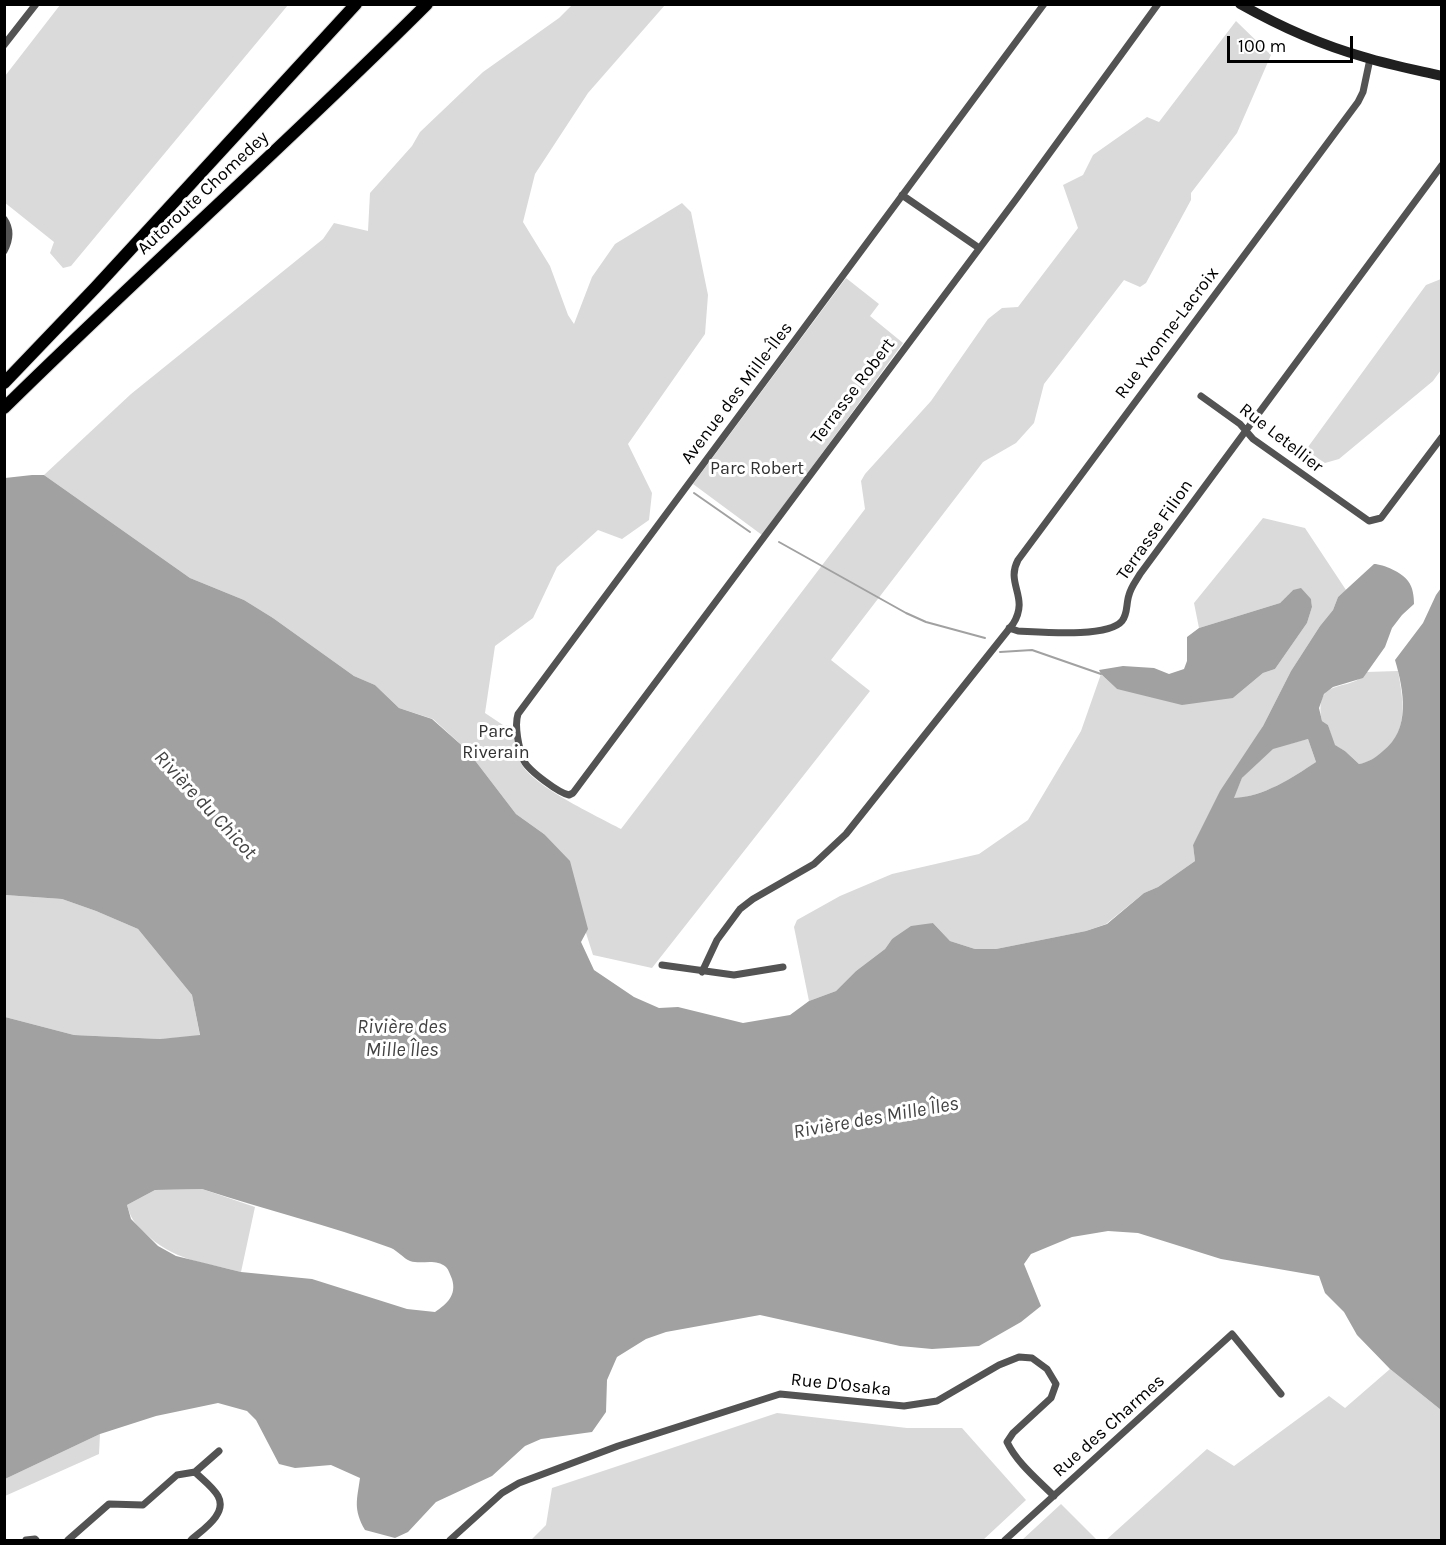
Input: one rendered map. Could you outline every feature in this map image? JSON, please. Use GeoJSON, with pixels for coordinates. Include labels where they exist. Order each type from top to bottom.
{"type":"FeatureCollection","features":[{"type":"Feature","properties":{"kind":"highway","name":"Autoroute Chomedey"},"geometry":{"type":"LineString","coordinates":[[4,383],[103,280],[356,4]]}},
{"type":"Feature","properties":{"kind":"highway","name":"Autoroute Chomedey"},"geometry":{"type":"LineString","coordinates":[[4,408],[427,4]]}},
{"type":"Feature","properties":{"kind":"main road"},"geometry":{"type":"LineString","coordinates":[[1240,4],[1300,34],[1370,59],[1442,76]]}},
{"type":"Feature","properties":{"kind":"street"},"geometry":{"type":"LineString","coordinates":[[4,45],[36,4]]}},
{"type":"Feature","properties":{"kind":"street","name":"Avenue des Mille-Îles"},"geometry":{"type":"LineString","coordinates":[[571,795],[564,794],[552,786],[525,762],[516,726],[518,714],[1044,4]]}},
{"type":"Feature","properties":{"kind":"street","name":"Terrasse Robert"},"geometry":{"type":"LineString","coordinates":[[571,795],[1158,4]]}},
{"type":"Feature","properties":{"kind":"street","name":"Rue Yvonne-Lacroix"},"geometry":{"type":"LineString","coordinates":[[1009,628],[1017,616],[1020,604],[1014,577],[1017,560],[1358,102],[1363,92],[1370,59]]}},
{"type":"Feature","properties":{"kind":"street","name":"Terrasse Filion"},"geometry":{"type":"LineString","coordinates":[[1009,628],[1018,631],[1078,632],[1108,630],[1122,622],[1132,586],[1245,429],[1442,165]]}},
{"type":"Feature","properties":{"kind":"street"},"geometry":{"type":"LineString","coordinates":[[902,195],[979,248]]}},
{"type":"Feature","properties":{"kind":"street"},"geometry":{"type":"LineString","coordinates":[[4,219],[8,224],[9,236],[4,251]]}},
{"type":"Feature","properties":{"kind":"street","name":"Rue Letellier"},"geometry":{"type":"LineString","coordinates":[[1201,396],[1234,419],[1253,440],[1373,522],[1383,515],[1442,437]]}},
{"type":"Feature","properties":{"kind":"street"},"geometry":{"type":"LineString","coordinates":[[702,972],[717,940],[740,909],[814,864],[846,834],[1009,628]]}},
{"type":"Feature","properties":{"kind":"street"},"geometry":{"type":"LineString","coordinates":[[662,965],[734,975],[783,967]]}},
{"type":"Feature","properties":{"kind":"street","name":"Rue des Charmes"},"geometry":{"type":"LineString","coordinates":[[1005,1540],[1232,1334],[1281,1394]]}},
{"type":"Feature","properties":{"kind":"street","name":"Rue D'Osaka"},"geometry":{"type":"LineString","coordinates":[[450,1540],[502,1493],[519,1483],[628,1443],[780,1394],[904,1406],[937,1401],[999,1365],[1019,1357],[1032,1358],[1047,1370],[1056,1384],[1051,1398],[1013,1433],[1007,1442],[1022,1464],[1054,1496]]}},
{"type":"Feature","properties":{"kind":"street"},"geometry":{"type":"LineString","coordinates":[[68,1540],[109,1504],[143,1505],[177,1475],[195,1472],[219,1450]]}},
{"type":"Feature","properties":{"kind":"street"},"geometry":{"type":"LineString","coordinates":[[191,1540],[218,1516],[220,1505],[218,1495],[195,1472]]}},
{"type":"Feature","properties":{"kind":"street"},"geometry":{"type":"LineString","coordinates":[[26,1540],[36,1540]]}},
{"type":"Feature","properties":{"kind":"green space"},"geometry":{"type":"Polygon","coordinates":[[[60,5],[288,5],[71,266],[63,268],[50,253],[54,242],[4,202],[5,76],[60,5]]]}},
{"type":"Feature","properties":{"kind":"green space","name":"Parc Riverain"},"geometry":{"type":"Polygon","coordinates":[[[572,5],[665,5],[588,93],[535,174],[523,222],[550,266],[568,315],[574,324],[592,277],[615,244],[682,203],[691,212],[708,295],[705,334],[628,444],[652,493],[649,520],[622,539],[598,530],[557,567],[533,618],[495,646],[485,713],[503,725],[512,726],[521,763],[527,772],[551,791],[621,829],[865,509],[861,481],[865,474],[931,401],[988,319],[1002,308],[1018,307],[1078,228],[1063,185],[1083,175],[1093,155],[1147,117],[1159,122],[1236,21],[1271,55],[1237,133],[1191,193],[1191,200],[1146,283],[1140,287],[1124,280],[1044,384],[1034,423],[1016,443],[983,462],[831,660],[870,691],[652,968],[593,955],[573,892],[544,834],[516,814],[467,750],[433,719],[399,708],[375,685],[354,676],[244,600],[190,578],[44,475],[131,394],[323,239],[334,223],[368,231],[370,193],[412,146],[420,132],[483,72],[559,18],[572,5]]]}},
{"type":"Feature","properties":{"kind":"green space","name":"Parc Robert"},"geometry":{"type":"Polygon","coordinates":[[[846,278],[879,304],[870,316],[903,343],[762,535],[693,484],[846,278]]]}},
{"type":"Feature","properties":{"kind":"green space"},"geometry":{"type":"Polygon","coordinates":[[[1441,279],[1441,370],[1433,381],[1339,459],[1325,463],[1310,453],[1308,447],[1426,285],[1441,279]]]}},
{"type":"Feature","properties":{"kind":"green space"},"geometry":{"type":"Polygon","coordinates":[[[1263,518],[1305,528],[1346,590],[1338,597],[1333,610],[1291,671],[1263,726],[1193,845],[1195,861],[1158,887],[1144,893],[1106,924],[1086,931],[996,949],[975,949],[950,941],[933,923],[892,939],[885,949],[856,971],[836,991],[809,1001],[794,927],[797,920],[840,896],[892,874],[979,854],[1028,820],[1081,731],[1101,674],[1117,689],[1233,698],[1263,673],[1275,669],[1307,623],[1312,607],[1311,599],[1293,590],[1280,603],[1199,628],[1194,603],[1263,518]]]}},
{"type":"Feature","properties":{"kind":"green space"},"geometry":{"type":"Polygon","coordinates":[[[1398,671],[1402,714],[1397,734],[1384,751],[1359,764],[1345,751],[1334,745],[1328,725],[1322,721],[1323,697],[1328,691],[1360,678],[1366,672],[1398,671]]]}},
{"type":"Feature","properties":{"kind":"green space"},"geometry":{"type":"Polygon","coordinates":[[[1308,739],[1316,762],[1266,790],[1233,799],[1242,778],[1273,748],[1308,739]]]}},
{"type":"Feature","properties":{"kind":"green space"},"geometry":{"type":"Polygon","coordinates":[[[4,895],[62,899],[138,929],[192,995],[200,1036],[160,1039],[74,1035],[5,1017],[4,895]]]}},
{"type":"Feature","properties":{"kind":"green space"},"geometry":{"type":"Polygon","coordinates":[[[202,1189],[255,1207],[241,1272],[189,1259],[166,1249],[138,1226],[127,1205],[155,1190],[202,1189]]]}},
{"type":"Feature","properties":{"kind":"green space"},"geometry":{"type":"Polygon","coordinates":[[[1390,1369],[1441,1410],[1441,1540],[1106,1540],[1207,1449],[1234,1466],[1329,1396],[1345,1408],[1390,1369]]]}},
{"type":"Feature","properties":{"kind":"green space"},"geometry":{"type":"Polygon","coordinates":[[[777,1413],[907,1428],[962,1428],[1026,1500],[983,1540],[531,1540],[546,1525],[552,1488],[777,1413]]]}},
{"type":"Feature","properties":{"kind":"green space"},"geometry":{"type":"Polygon","coordinates":[[[100,1434],[99,1454],[5,1496],[5,1479],[100,1434]]]}},
{"type":"Feature","properties":{"kind":"green space"},"geometry":{"type":"Polygon","coordinates":[[[1061,1504],[1097,1540],[1022,1540],[1061,1504]]]}},
{"type":"Feature","properties":{"kind":"water","name":"Rivière des Mille Îles"},"geometry":{"type":"Polygon","coordinates":[[[44,475],[190,578],[244,600],[354,676],[375,685],[399,708],[432,719],[467,750],[516,814],[544,834],[570,861],[588,929],[581,942],[594,970],[634,997],[659,1008],[678,1007],[743,1023],[790,1015],[809,1001],[836,991],[856,971],[885,949],[892,939],[911,926],[933,923],[950,941],[975,949],[996,949],[1086,931],[1107,924],[1144,893],[1158,887],[1195,861],[1193,845],[1220,791],[1263,726],[1291,671],[1333,610],[1338,597],[1374,564],[1402,575],[1410,583],[1414,604],[1392,628],[1385,647],[1363,678],[1333,687],[1324,694],[1319,708],[1322,721],[1328,725],[1335,745],[1359,764],[1375,758],[1392,742],[1401,721],[1403,696],[1395,660],[1423,623],[1441,588],[1441,1410],[1390,1369],[1357,1335],[1344,1312],[1325,1293],[1319,1276],[1221,1259],[1138,1233],[1108,1231],[1072,1237],[1031,1254],[1024,1264],[1041,1306],[1021,1322],[979,1346],[932,1349],[900,1346],[760,1315],[666,1332],[646,1339],[617,1357],[607,1380],[606,1412],[592,1432],[541,1439],[525,1446],[492,1476],[436,1502],[408,1532],[395,1538],[365,1530],[357,1510],[360,1478],[331,1465],[295,1468],[279,1464],[256,1420],[247,1411],[218,1403],[156,1416],[100,1434],[5,1479],[5,1017],[74,1035],[160,1039],[200,1035],[192,995],[138,929],[62,899],[5,895],[5,478],[44,475]],[[1308,739],[1273,749],[1242,778],[1234,798],[1266,790],[1316,762],[1308,739]],[[202,1189],[155,1190],[127,1205],[131,1219],[158,1246],[176,1256],[241,1272],[312,1279],[407,1309],[435,1312],[447,1302],[452,1294],[452,1279],[447,1268],[442,1264],[410,1261],[391,1248],[368,1240],[202,1189]]]}},
{"type":"Feature","properties":{"kind":"water"},"geometry":{"type":"Polygon","coordinates":[[[1301,588],[1311,599],[1312,607],[1307,623],[1275,669],[1263,673],[1233,698],[1182,705],[1117,689],[1099,670],[1123,666],[1154,668],[1169,674],[1184,669],[1187,661],[1187,637],[1199,628],[1280,603],[1293,590],[1301,588]]]}},
{"type":"Feature","properties":{"kind":"waterway"},"geometry":{"type":"LineString","coordinates":[[694,493],[750,532]]}},
{"type":"Feature","properties":{"kind":"waterway"},"geometry":{"type":"LineString","coordinates":[[779,542],[906,613],[926,622],[985,638]]}},
{"type":"Feature","properties":{"kind":"waterway"},"geometry":{"type":"LineString","coordinates":[[1000,652],[1032,650],[1101,674]]}},
{"type":"Feature","properties":{"kind":"water label","name":"Rivière du Chicot"},"geometry":{"type":"Point","coordinates":[205,805]}}]}
